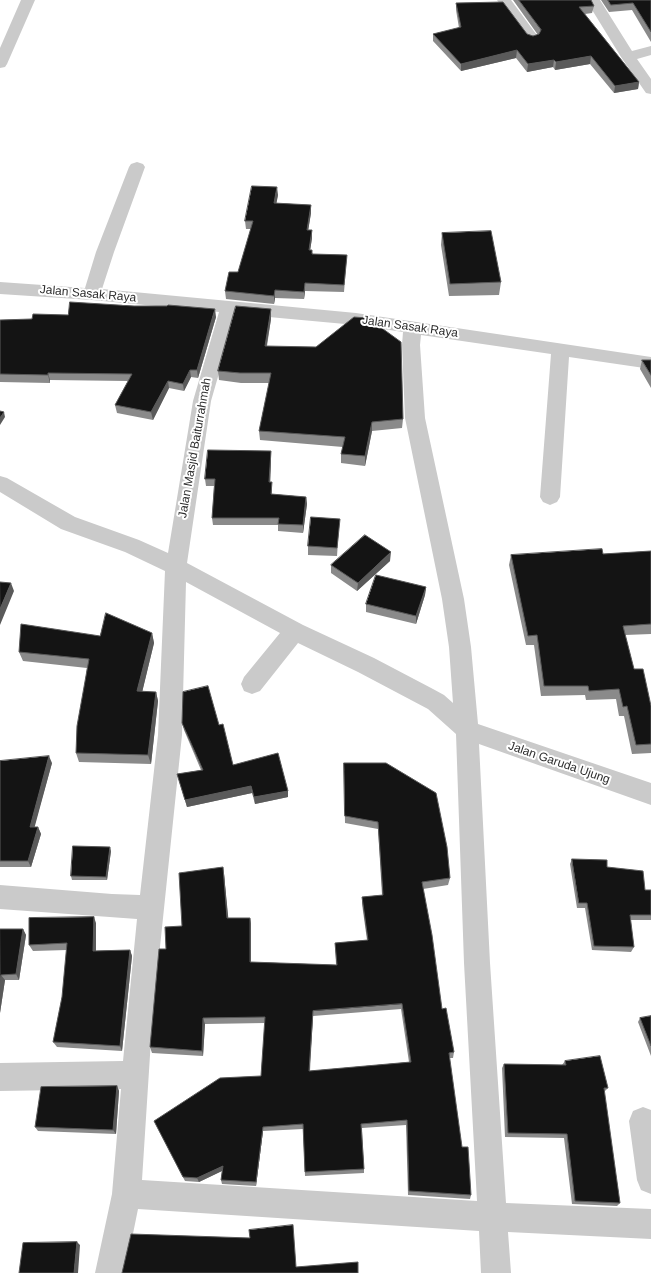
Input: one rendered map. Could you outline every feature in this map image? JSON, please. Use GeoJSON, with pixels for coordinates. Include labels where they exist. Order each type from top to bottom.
{"type":"FeatureCollection","features":[{"type":"Feature","properties":{"kind":"street"},"geometry":{"type":"LineString","coordinates":[[0,64],[28,0]]}},
{"type":"Feature","properties":{"kind":"street"},"geometry":{"type":"LineString","coordinates":[[504,0],[532,38]]}},
{"type":"Feature","properties":{"kind":"street"},"geometry":{"type":"LineString","coordinates":[[593,0],[628,57],[651,90]]}},
{"type":"Feature","properties":{"kind":"street"},"geometry":{"type":"LineString","coordinates":[[628,57],[651,50]]}},
{"type":"Feature","properties":{"kind":"street"},"geometry":{"type":"LineString","coordinates":[[92,294],[137,167]]}},
{"type":"Feature","properties":{"kind":"street","name":"Jalan Sasak Raya"},"geometry":{"type":"LineString","coordinates":[[0,288],[92,294],[356,319],[560,351],[651,363]]}},
{"type":"Feature","properties":{"kind":"street","name":"Jalan Masjid Baiturrahmah"},"geometry":{"type":"LineString","coordinates":[[110,1273],[127,1194],[139,1024],[170,736],[176,567],[193,450],[202,401],[229,307]]}},
{"type":"Feature","properties":{"kind":"street"},"geometry":{"type":"LineString","coordinates":[[413,327],[411,345],[415,418],[453,599],[460,647],[467,730],[477,963],[496,1273]]}},
{"type":"Feature","properties":{"kind":"street"},"geometry":{"type":"LineString","coordinates":[[550,497],[560,351]]}},
{"type":"Feature","properties":{"kind":"street"},"geometry":{"type":"LineString","coordinates":[[0,483],[68,522],[132,546],[176,567],[295,632],[366,665],[425,696],[442,707],[467,730]]}},
{"type":"Feature","properties":{"kind":"street"},"geometry":{"type":"LineString","coordinates":[[252,684],[295,632]]}},
{"type":"Feature","properties":{"kind":"street","name":"Jalan Garuda Ujung"},"geometry":{"type":"LineString","coordinates":[[467,730],[651,794]]}},
{"type":"Feature","properties":{"kind":"street"},"geometry":{"type":"LineString","coordinates":[[0,897],[112,906],[151,907]]}},
{"type":"Feature","properties":{"kind":"street"},"geometry":{"type":"LineString","coordinates":[[0,1077],[136,1075]]}},
{"type":"Feature","properties":{"kind":"street"},"geometry":{"type":"LineString","coordinates":[[643,1121],[651,1180]]}},
{"type":"Feature","properties":{"kind":"street"},"geometry":{"type":"LineString","coordinates":[[127,1194],[493,1217],[651,1224]]}},
{"type":"Feature","properties":{"kind":"building"},"geometry":{"type":"Polygon","coordinates":[[[519,0],[591,0],[594,6],[579,7],[639,82],[615,86],[591,56],[556,62],[554,60],[528,64],[517,50],[461,64],[433,34],[461,27],[456,3],[503,2],[527,34],[533,36],[539,34],[541,30],[519,0]]]}},
{"type":"Feature","properties":{"kind":"building"},"geometry":{"type":"Polygon","coordinates":[[[608,0],[651,0],[651,32],[633,3],[611,5],[608,0]]]}},
{"type":"Feature","properties":{"kind":"building"},"geometry":{"type":"Polygon","coordinates":[[[252,186],[277,187],[274,203],[311,205],[307,230],[312,230],[309,250],[312,250],[312,254],[347,255],[344,285],[305,283],[304,292],[275,290],[274,296],[225,291],[229,272],[238,272],[253,221],[245,221],[252,186]]]}},
{"type":"Feature","properties":{"kind":"building"},"geometry":{"type":"Polygon","coordinates":[[[491,231],[501,282],[450,284],[442,233],[491,231]]]}},
{"type":"Feature","properties":{"kind":"building"},"geometry":{"type":"Polygon","coordinates":[[[70,302],[134,306],[168,305],[215,309],[197,370],[190,370],[183,384],[168,381],[151,412],[115,405],[132,374],[0,374],[0,320],[32,319],[33,314],[68,315],[70,302]]]}},
{"type":"Feature","properties":{"kind":"building"},"geometry":{"type":"Polygon","coordinates":[[[236,306],[271,309],[265,346],[316,347],[354,317],[368,318],[401,342],[403,419],[372,422],[365,456],[341,454],[345,437],[259,431],[271,373],[218,371],[236,306]]]}},
{"type":"Feature","properties":{"kind":"building"},"geometry":{"type":"Polygon","coordinates":[[[642,360],[651,360],[651,375],[642,360]]]}},
{"type":"Feature","properties":{"kind":"building"},"geometry":{"type":"Polygon","coordinates":[[[0,411],[4,412],[0,418],[0,411]]]}},
{"type":"Feature","properties":{"kind":"building"},"geometry":{"type":"Polygon","coordinates":[[[208,450],[271,451],[269,482],[272,482],[271,494],[306,497],[303,525],[278,524],[279,518],[212,518],[215,479],[205,479],[208,450]]]}},
{"type":"Feature","properties":{"kind":"building"},"geometry":{"type":"Polygon","coordinates":[[[311,517],[340,519],[337,548],[308,546],[311,517]]]}},
{"type":"Feature","properties":{"kind":"building"},"geometry":{"type":"Polygon","coordinates":[[[365,535],[391,552],[358,583],[331,565],[365,535]]]}},
{"type":"Feature","properties":{"kind":"building"},"geometry":{"type":"Polygon","coordinates":[[[602,549],[603,554],[651,551],[651,624],[623,626],[634,669],[643,669],[651,706],[651,744],[636,745],[627,706],[623,707],[619,689],[589,691],[588,686],[544,686],[537,635],[528,636],[511,555],[602,549]]]}},
{"type":"Feature","properties":{"kind":"building"},"geometry":{"type":"Polygon","coordinates":[[[376,575],[426,587],[416,616],[366,604],[376,575]]]}},
{"type":"Feature","properties":{"kind":"building"},"geometry":{"type":"Polygon","coordinates":[[[0,582],[11,583],[0,609],[0,582]]]}},
{"type":"Feature","properties":{"kind":"building"},"geometry":{"type":"Polygon","coordinates":[[[106,613],[152,633],[137,691],[156,692],[148,755],[76,753],[77,726],[89,659],[19,652],[21,624],[100,636],[106,613]]]}},
{"type":"Feature","properties":{"kind":"building"},"geometry":{"type":"Polygon","coordinates":[[[208,686],[219,725],[223,724],[233,765],[278,753],[288,791],[254,797],[251,786],[185,800],[177,774],[203,770],[182,723],[183,692],[208,686]]]}},
{"type":"Feature","properties":{"kind":"building"},"geometry":{"type":"Polygon","coordinates":[[[49,756],[30,827],[38,827],[28,861],[0,861],[0,761],[49,756]]]}},
{"type":"Feature","properties":{"kind":"building"},"geometry":{"type":"Polygon","coordinates":[[[344,763],[386,763],[436,793],[447,847],[450,878],[422,882],[432,935],[442,1009],[446,1008],[454,1052],[449,1053],[462,1147],[468,1147],[471,1195],[409,1191],[407,1120],[361,1124],[364,1169],[305,1172],[303,1124],[263,1127],[256,1182],[221,1180],[223,1166],[197,1178],[183,1177],[154,1121],[220,1078],[261,1076],[265,1017],[203,1018],[202,1051],[150,1047],[159,949],[166,949],[165,927],[182,926],[179,873],[223,867],[227,918],[250,918],[250,962],[337,965],[335,943],[368,940],[362,897],[383,895],[378,822],[345,816],[344,763]],[[402,1004],[313,1011],[309,1071],[411,1062],[402,1004]]]}},
{"type":"Feature","properties":{"kind":"building"},"geometry":{"type":"Polygon","coordinates":[[[73,846],[110,847],[106,877],[71,876],[73,846]]]}},
{"type":"Feature","properties":{"kind":"building"},"geometry":{"type":"Polygon","coordinates":[[[572,859],[607,860],[607,867],[643,871],[645,890],[651,890],[651,915],[630,915],[634,947],[594,946],[587,903],[579,903],[572,859]]]}},
{"type":"Feature","properties":{"kind":"building"},"geometry":{"type":"Polygon","coordinates":[[[94,917],[93,951],[130,950],[120,1046],[53,1042],[62,997],[67,943],[29,945],[29,918],[94,917]]]}},
{"type":"Feature","properties":{"kind":"building"},"geometry":{"type":"Polygon","coordinates":[[[0,929],[23,929],[16,974],[1,975],[0,982],[0,929]]]}},
{"type":"Feature","properties":{"kind":"building"},"geometry":{"type":"Polygon","coordinates":[[[651,1016],[651,1046],[640,1018],[651,1016]]]}},
{"type":"Feature","properties":{"kind":"building"},"geometry":{"type":"Polygon","coordinates":[[[600,1056],[608,1088],[604,1088],[620,1203],[575,1201],[567,1134],[508,1133],[504,1064],[566,1065],[565,1061],[600,1056]]]}},
{"type":"Feature","properties":{"kind":"building"},"geometry":{"type":"Polygon","coordinates":[[[117,1086],[113,1130],[35,1127],[41,1087],[117,1086]]]}},
{"type":"Feature","properties":{"kind":"building"},"geometry":{"type":"Polygon","coordinates":[[[293,1225],[296,1267],[358,1262],[358,1273],[122,1273],[131,1234],[250,1238],[249,1230],[293,1225]]]}},
{"type":"Feature","properties":{"kind":"building"},"geometry":{"type":"Polygon","coordinates":[[[77,1242],[74,1273],[19,1273],[23,1243],[77,1242]]]}}]}
